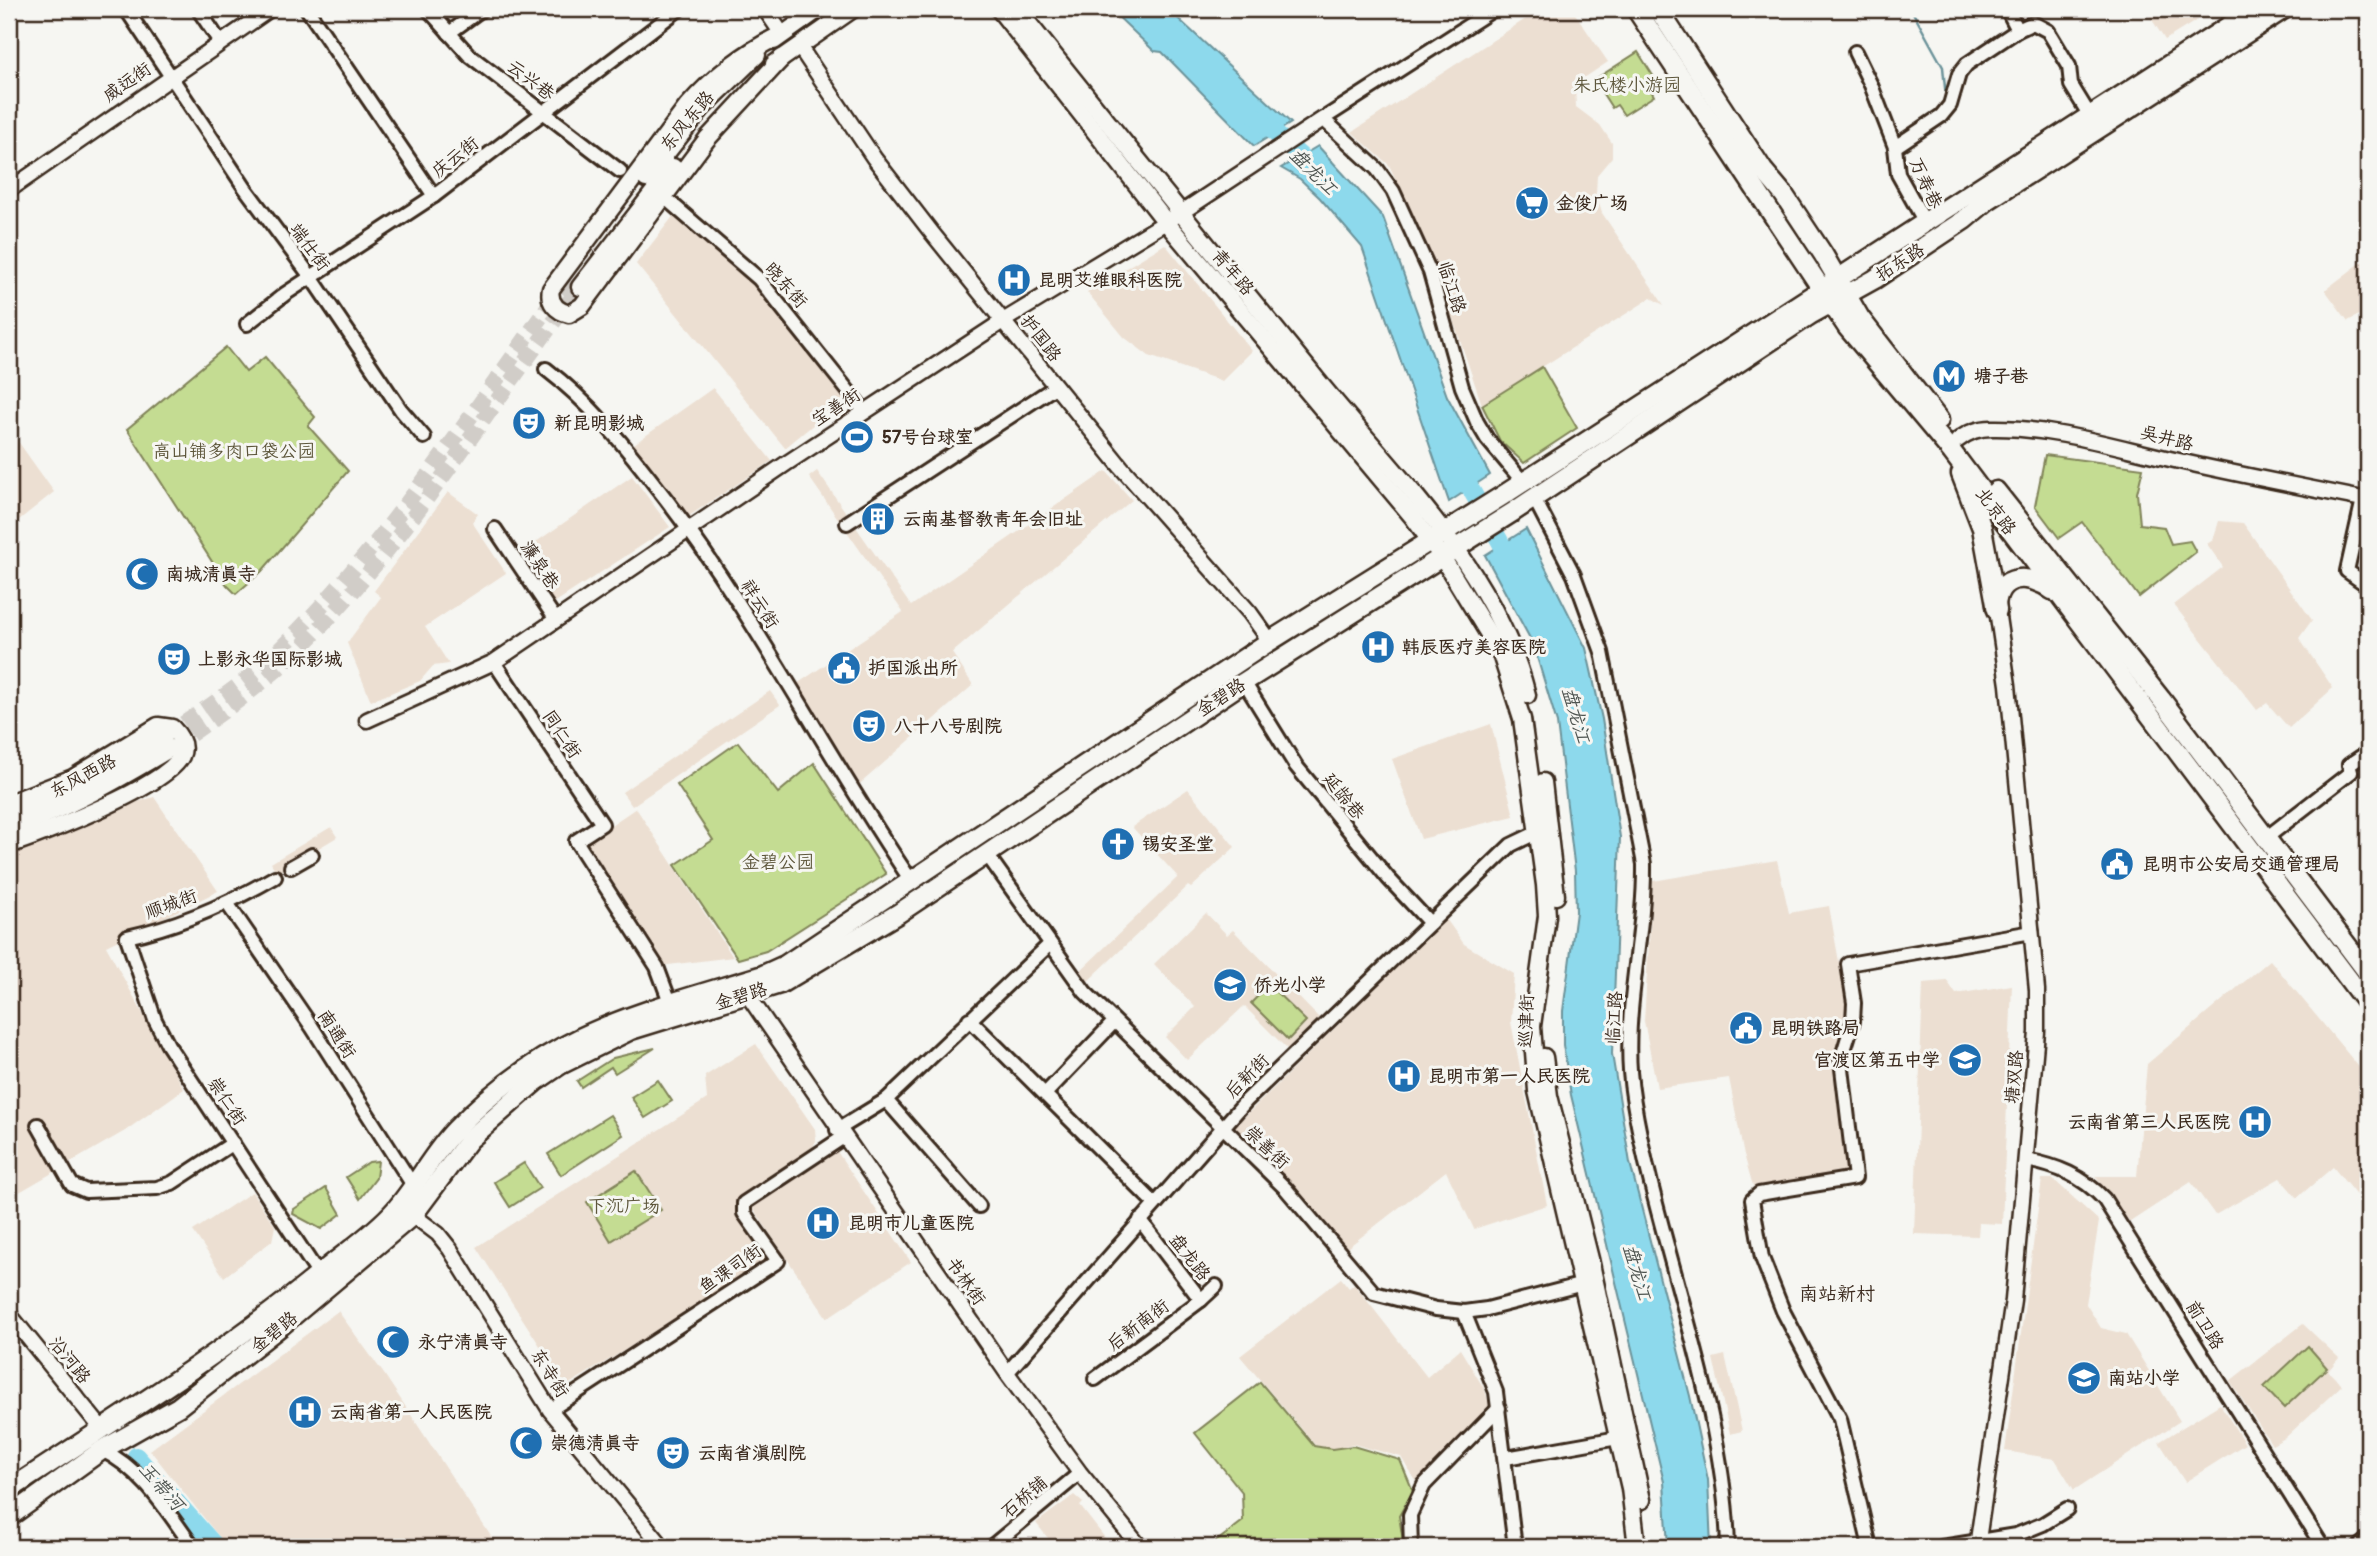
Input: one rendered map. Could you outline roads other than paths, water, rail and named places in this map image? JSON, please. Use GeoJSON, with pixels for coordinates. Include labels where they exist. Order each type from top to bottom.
{"type":"FeatureCollection","features":[{"type":"Feature","properties":{"kind":"main road","name":"东风东路"},"geometry":{"type":"LineString","coordinates":[[819,9],[782,34],[702,108],[574,282],[714,115],[782,58],[853,9]]}},
{"type":"Feature","properties":{"kind":"main road","name":"青年路"},"geometry":{"type":"LineString","coordinates":[[999,9],[1437,536],[1454,549]]}},
{"type":"Feature","properties":{"kind":"main road","name":"青年路"},"geometry":{"type":"LineString","coordinates":[[1017,9],[1173,218]]}},
{"type":"Feature","properties":{"kind":"main road","name":"北京路"},"geometry":{"type":"LineString","coordinates":[[1636,9],[1826,297],[1955,446],[2061,598],[2368,1005]]}},
{"type":"Feature","properties":{"kind":"main road","name":"北京路"},"geometry":{"type":"LineString","coordinates":[[1660,9],[1882,348],[1955,446],[2367,968]]}},
{"type":"Feature","properties":{"kind":"main road","name":"拓东路"},"geometry":{"type":"LineString","coordinates":[[1513,512],[1826,297],[1838,278],[1926,224],[2255,9]]}},
{"type":"Feature","properties":{"kind":"main road","name":"拓东路"},"geometry":{"type":"LineString","coordinates":[[1502,496],[1826,297],[1848,295],[1964,220],[1988,200],[2284,9]]}},
{"type":"Feature","properties":{"kind":"main road"},"geometry":{"type":"LineString","coordinates":[[782,34],[745,53],[711,79],[687,107],[551,289],[551,300],[557,309],[569,314],[582,306],[707,139],[782,58]]}},
{"type":"Feature","properties":{"kind":"main road"},"geometry":{"type":"LineString","coordinates":[[1955,446],[1982,528],[1997,610]]}},
{"type":"Feature","properties":{"kind":"main road","name":"金碧路"},"geometry":{"type":"LineString","coordinates":[[9,1490],[192,1370],[319,1275],[393,1213],[455,1130],[527,1068],[588,1032],[785,965],[1270,641],[1502,496]]}},
{"type":"Feature","properties":{"kind":"main road","name":"金碧路"},"geometry":{"type":"LineString","coordinates":[[16,1511],[102,1450],[201,1391],[413,1215],[469,1140],[535,1082],[560,1065],[631,1030],[780,984],[988,856],[1088,784],[1513,512]]}},
{"type":"Feature","properties":{"kind":"main road","name":"巡津街"},"geometry":{"type":"LineString","coordinates":[[1454,549],[1513,684],[1524,731],[1546,916],[1534,994],[1533,1058],[1544,1128],[1589,1282],[1640,1483],[1646,1547]]}},
{"type":"Feature","properties":{"kind":"main road","name":"巡津街"},"geometry":{"type":"LineString","coordinates":[[1454,549],[1504,629],[1514,652],[1533,717],[1555,865],[1556,902],[1545,993],[1544,1061],[1630,1488],[1637,1547]]}},
{"type":"Feature","properties":{"kind":"main road"},"geometry":{"type":"LineString","coordinates":[[1997,610],[2000,591],[2008,582],[2020,577],[2038,581],[2061,598]]}},
{"type":"Feature","properties":{"kind":"main road"},"geometry":{"type":"LineString","coordinates":[[9,803],[73,778],[158,726],[172,728],[181,740],[183,753],[179,760],[161,775],[99,810],[9,845]]}},
{"type":"Feature","properties":{"kind":"main road","name":"东风西路"},"geometry":{"type":"LineString","coordinates":[[9,817],[52,802],[168,743],[104,789],[56,813],[9,829]]}},
{"type":"Feature","properties":{"kind":"main road"},"geometry":{"type":"LineString","coordinates":[[16,1511],[17,1500],[142,1410],[192,1370]]}},
{"type":"Feature","properties":{"kind":"street","name":"端仕街"},"geometry":{"type":"LineString","coordinates":[[125,9],[245,188],[311,277],[401,410],[424,437]]}},
{"type":"Feature","properties":{"kind":"street"},"geometry":{"type":"LineString","coordinates":[[198,9],[220,42]]}},
{"type":"Feature","properties":{"kind":"street","name":"威远街"},"geometry":{"type":"LineString","coordinates":[[9,190],[171,75],[270,9]]}},
{"type":"Feature","properties":{"kind":"street"},"geometry":{"type":"LineString","coordinates":[[307,9],[434,196]]}},
{"type":"Feature","properties":{"kind":"street","name":"云兴巷"},"geometry":{"type":"LineString","coordinates":[[428,9],[469,55],[620,171]]}},
{"type":"Feature","properties":{"kind":"street"},"geometry":{"type":"LineString","coordinates":[[449,33],[482,9]]}},
{"type":"Feature","properties":{"kind":"street","name":"庆云街"},"geometry":{"type":"LineString","coordinates":[[247,324],[311,277],[434,196],[678,9]]}},
{"type":"Feature","properties":{"kind":"street"},"geometry":{"type":"LineString","coordinates":[[765,9],[782,34]]}},
{"type":"Feature","properties":{"kind":"street"},"geometry":{"type":"LineString","coordinates":[[1323,119],[1494,9]]}},
{"type":"Feature","properties":{"kind":"street"},"geometry":{"type":"LineString","coordinates":[[2007,9],[2018,30],[2032,23],[2048,31],[2068,66],[2071,85],[2090,116]]}},
{"type":"Feature","properties":{"kind":"street","name":"万寿巷"},"geometry":{"type":"LineString","coordinates":[[1926,224],[1898,174],[1895,148],[1941,116],[1950,105],[1955,83],[1967,64],[2018,30]]}},
{"type":"Feature","properties":{"kind":"street","name":"护国路"},"geometry":{"type":"LineString","coordinates":[[799,46],[874,158],[1055,387],[1251,613],[1270,641]]}},
{"type":"Feature","properties":{"kind":"street"},"geometry":{"type":"LineString","coordinates":[[1855,52],[1895,148]]}},
{"type":"Feature","properties":{"kind":"street","name":"宝善街"},"geometry":{"type":"LineString","coordinates":[[367,720],[494,662],[689,527],[865,411],[1003,321],[1173,218],[1323,119]]}},
{"type":"Feature","properties":{"kind":"street","name":"临江路"},"geometry":{"type":"LineString","coordinates":[[1323,119],[1377,169],[1393,191],[1430,272],[1462,387],[1477,422],[1487,439],[1523,482]]}},
{"type":"Feature","properties":{"kind":"street","name":"晓东街"},"geometry":{"type":"LineString","coordinates":[[664,197],[759,279],[865,411]]}},
{"type":"Feature","properties":{"kind":"street","name":"祥云街"},"geometry":{"type":"LineString","coordinates":[[546,369],[601,419],[689,527],[747,615],[845,780],[912,881]]}},
{"type":"Feature","properties":{"kind":"street"},"geometry":{"type":"LineString","coordinates":[[847,523],[1055,387]]}},
{"type":"Feature","properties":{"kind":"street","name":"吴井路"},"geometry":{"type":"LineString","coordinates":[[1955,446],[1968,432],[1984,429],[2016,430],[2125,448],[2366,500]]}},
{"type":"Feature","properties":{"kind":"street","name":"临江路"},"geometry":{"type":"LineString","coordinates":[[1534,498],[1590,612],[1612,693],[1644,864],[1644,895],[1630,1010],[1632,1093],[1660,1226],[1721,1461],[1728,1547]]}},
{"type":"Feature","properties":{"kind":"street"},"geometry":{"type":"LineString","coordinates":[[2366,500],[2347,571],[2368,586]]}},
{"type":"Feature","properties":{"kind":"street","name":"濂泉巷"},"geometry":{"type":"LineString","coordinates":[[495,529],[556,620]]}},
{"type":"Feature","properties":{"kind":"street","name":"塘双路"},"geometry":{"type":"LineString","coordinates":[[1977,1545],[2013,1300],[2037,1032],[2032,932],[2008,685],[1997,610]]}},
{"type":"Feature","properties":{"kind":"street","name":"同仁街"},"geometry":{"type":"LineString","coordinates":[[494,662],[602,824],[576,841],[657,967],[670,1002]]}},
{"type":"Feature","properties":{"kind":"street","name":"延龄巷"},"geometry":{"type":"LineString","coordinates":[[1244,682],[1296,766],[1388,878],[1430,923]]}},
{"type":"Feature","properties":{"kind":"street"},"geometry":{"type":"LineString","coordinates":[[2266,838],[2351,772],[2349,765],[2368,752]]}},
{"type":"Feature","properties":{"kind":"street","name":"后新街"},"geometry":{"type":"LineString","coordinates":[[1007,1373],[1222,1128],[1511,845],[1538,832]]}},
{"type":"Feature","properties":{"kind":"street"},"geometry":{"type":"LineString","coordinates":[[291,867],[312,855]]}},
{"type":"Feature","properties":{"kind":"street","name":"崇善街"},"geometry":{"type":"LineString","coordinates":[[988,856],[1085,992],[1286,1189],[1374,1293],[1436,1309],[1464,1312],[1487,1309],[1589,1282]]}},
{"type":"Feature","properties":{"kind":"street","name":"顺城街"},"geometry":{"type":"LineString","coordinates":[[127,937],[149,932],[227,903],[275,877]]}},
{"type":"Feature","properties":{"kind":"street","name":"南通街"},"geometry":{"type":"LineString","coordinates":[[227,903],[312,1027],[414,1187]]}},
{"type":"Feature","properties":{"kind":"street"},"geometry":{"type":"LineString","coordinates":[[1870,1547],[1840,1419],[1783,1311],[1762,1258],[1752,1200],[1759,1194],[1855,1178],[1841,1060],[1853,1021],[1854,1003],[1849,964],[2032,932]]}},
{"type":"Feature","properties":{"kind":"street","name":"崇仁街"},"geometry":{"type":"LineString","coordinates":[[127,937],[155,1020],[168,1045],[319,1275]]}},
{"type":"Feature","properties":{"kind":"street"},"geometry":{"type":"LineString","coordinates":[[839,1134],[886,1100],[1050,944]]}},
{"type":"Feature","properties":{"kind":"street","name":"书林街"},"geometry":{"type":"LineString","coordinates":[[747,995],[839,1134],[1007,1373],[1080,1473],[1140,1547]]}},
{"type":"Feature","properties":{"kind":"street"},"geometry":{"type":"LineString","coordinates":[[969,1019],[1156,1203]]}},
{"type":"Feature","properties":{"kind":"street"},"geometry":{"type":"LineString","coordinates":[[1045,1094],[1114,1022]]}},
{"type":"Feature","properties":{"kind":"street"},"geometry":{"type":"LineString","coordinates":[[886,1100],[979,1206]]}},
{"type":"Feature","properties":{"kind":"street"},"geometry":{"type":"LineString","coordinates":[[38,1125],[72,1185],[86,1191],[157,1188],[172,1183],[233,1143]]}},
{"type":"Feature","properties":{"kind":"street","name":"鱼课司街"},"geometry":{"type":"LineString","coordinates":[[550,1410],[778,1261],[744,1213],[744,1202],[839,1134]]}},
{"type":"Feature","properties":{"kind":"street","name":"前卫路"},"geometry":{"type":"LineString","coordinates":[[2026,1160],[2066,1170],[2088,1183],[2104,1199],[2323,1547]]}},
{"type":"Feature","properties":{"kind":"street","name":"东寺街"},"geometry":{"type":"LineString","coordinates":[[413,1215],[438,1234],[450,1249],[550,1410],[663,1547]]}},
{"type":"Feature","properties":{"kind":"street","name":"盘龙路"},"geometry":{"type":"LineString","coordinates":[[1140,1220],[1201,1300],[1216,1286]]}},
{"type":"Feature","properties":{"kind":"street","name":"后新南街"},"geometry":{"type":"LineString","coordinates":[[1095,1379],[1201,1300]]}},
{"type":"Feature","properties":{"kind":"street"},"geometry":{"type":"LineString","coordinates":[[1464,1312],[1496,1392],[1515,1547]]}},
{"type":"Feature","properties":{"kind":"street","name":"沿河路"},"geometry":{"type":"LineString","coordinates":[[9,1314],[102,1429]]}},
{"type":"Feature","properties":{"kind":"street"},"geometry":{"type":"LineString","coordinates":[[1411,1547],[1410,1514],[1424,1485],[1499,1408]]}},
{"type":"Feature","properties":{"kind":"street"},"geometry":{"type":"LineString","coordinates":[[1506,1458],[1618,1438]]}},
{"type":"Feature","properties":{"kind":"street"},"geometry":{"type":"LineString","coordinates":[[102,1450],[122,1460],[149,1488],[193,1547]]}},
{"type":"Feature","properties":{"kind":"street","name":"石桥铺"},"geometry":{"type":"LineString","coordinates":[[991,1547],[1080,1473]]}},
{"type":"Feature","properties":{"kind":"street"},"geometry":{"type":"LineString","coordinates":[[1942,1547],[1959,1542],[1977,1545],[2016,1535],[2043,1524],[2067,1509]]}},
{"type":"Feature","properties":{"kind":"street"},"geometry":{"type":"LineString","coordinates":[[2358,1547],[2368,1539]]}},
{"type":"Feature","properties":{"kind":"water"},"geometry":{"type":"Polygon","coordinates":[[[1110,9],[1168,9],[1291,123],[1254,146],[1162,52],[1154,51],[1110,9]]]}},
{"type":"Feature","properties":{"kind":"water"},"geometry":{"type":"Polygon","coordinates":[[[1318,146],[1383,217],[1447,396],[1490,475],[1449,502],[1362,247],[1320,198],[1300,179],[1281,168],[1318,146]]]}},
{"type":"Feature","properties":{"kind":"water"},"geometry":{"type":"Polygon","coordinates":[[[1526,529],[1586,648],[1602,719],[1620,837],[1612,1054],[1630,1163],[1690,1396],[1708,1480],[1711,1547],[1668,1547],[1664,1482],[1571,1095],[1563,1045],[1563,1011],[1576,912],[1575,871],[1557,723],[1533,644],[1485,555],[1526,529]]]}},
{"type":"Feature","properties":{"kind":"waterway"},"geometry":{"type":"LineString","coordinates":[[1911,9],[1943,67],[1946,98]]}},
{"type":"Feature","properties":{"kind":"waterway","name":"盘龙江"},"geometry":{"type":"LineString","coordinates":[[1257,117],[1317,171]]}},
{"type":"Feature","properties":{"kind":"waterway","name":"盘龙江"},"geometry":{"type":"LineString","coordinates":[[1459,468],[1512,563]]}},
{"type":"Feature","properties":{"kind":"waterway","name":"玉带河"},"geometry":{"type":"LineString","coordinates":[[136,1456],[216,1547]]}},
{"type":"Feature","properties":{"kind":"tunnel"},"geometry":{"type":"LineString","coordinates":[[164,737],[259,669],[353,570],[428,475],[569,277]]}},
{"type":"Feature","properties":{"kind":"tunnel"},"geometry":{"type":"LineString","coordinates":[[171,748],[267,678],[337,610],[410,521],[580,287]]}},
{"type":"Feature","properties":{"kind":"place","name":"金俊广场"},"geometry":{"type":"Point","coordinates":[1532,203]}},
{"type":"Feature","properties":{"kind":"place","name":"昆明艾维眼科医院"},"geometry":{"type":"Point","coordinates":[1014,280]}},
{"type":"Feature","properties":{"kind":"place","name":"塘子巷"},"geometry":{"type":"Point","coordinates":[1949,376]}},
{"type":"Feature","properties":{"kind":"place","name":"新昆明影城"},"geometry":{"type":"Point","coordinates":[529,423]}},
{"type":"Feature","properties":{"kind":"place","name":"57号台球室"},"geometry":{"type":"Point","coordinates":[857,437]}},
{"type":"Feature","properties":{"kind":"place","name":"云南基督教青年会旧址"},"geometry":{"type":"Point","coordinates":[878,519]}},
{"type":"Feature","properties":{"kind":"place","name":"南城清真寺"},"geometry":{"type":"Point","coordinates":[142,574]}},
{"type":"Feature","properties":{"kind":"place","name":"韩辰医疗美容医院"},"geometry":{"type":"Point","coordinates":[1378,647]}},
{"type":"Feature","properties":{"kind":"place","name":"上影永华国际影城"},"geometry":{"type":"Point","coordinates":[174,659]}},
{"type":"Feature","properties":{"kind":"place","name":"护国派出所"},"geometry":{"type":"Point","coordinates":[844,668]}},
{"type":"Feature","properties":{"kind":"place","name":"八十八号剧院"},"geometry":{"type":"Point","coordinates":[869,726]}},
{"type":"Feature","properties":{"kind":"place","name":"锡安圣堂"},"geometry":{"type":"Point","coordinates":[1118,844]}},
{"type":"Feature","properties":{"kind":"place","name":"昆明市公安局交通管理局"},"geometry":{"type":"Point","coordinates":[2117,864]}},
{"type":"Feature","properties":{"kind":"place","name":"侨光小学"},"geometry":{"type":"Point","coordinates":[1230,985]}},
{"type":"Feature","properties":{"kind":"place","name":"昆明铁路局"},"geometry":{"type":"Point","coordinates":[1746,1028]}},
{"type":"Feature","properties":{"kind":"place","name":"官渡区第五中学"},"geometry":{"type":"Point","coordinates":[1965,1060]}},
{"type":"Feature","properties":{"kind":"place","name":"昆明市第一人民医院"},"geometry":{"type":"Point","coordinates":[1404,1076]}},
{"type":"Feature","properties":{"kind":"place","name":"云南省第三人民医院"},"geometry":{"type":"Point","coordinates":[2255,1122]}},
{"type":"Feature","properties":{"kind":"place","name":"昆明市儿童医院"},"geometry":{"type":"Point","coordinates":[823,1223]}},
{"type":"Feature","properties":{"kind":"place","name":"永宁清真寺"},"geometry":{"type":"Point","coordinates":[393,1342]}},
{"type":"Feature","properties":{"kind":"place","name":"南站小学"},"geometry":{"type":"Point","coordinates":[2084,1378]}},
{"type":"Feature","properties":{"kind":"place","name":"云南省第一人民医院"},"geometry":{"type":"Point","coordinates":[305,1412]}},
{"type":"Feature","properties":{"kind":"place","name":"崇德清真寺"},"geometry":{"type":"Point","coordinates":[526,1443]}},
{"type":"Feature","properties":{"kind":"place","name":"云南省滇剧院"},"geometry":{"type":"Point","coordinates":[673,1453]}},
{"type":"Feature","properties":{"kind":"district","name":"南站新村"},"geometry":{"type":"Point","coordinates":[1837,1293]}},
{"type":"Feature","properties":{"kind":"park label","name":"朱氏楼小游园"},"geometry":{"type":"Point","coordinates":[1627,85]}},
{"type":"Feature","properties":{"kind":"park label","name":"高山铺多肉口袋公园"},"geometry":{"type":"Point","coordinates":[234,451]}},
{"type":"Feature","properties":{"kind":"park label","name":"金碧公园"},"geometry":{"type":"Point","coordinates":[778,862]}},
{"type":"Feature","properties":{"kind":"park label","name":"下沉广场"},"geometry":{"type":"Point","coordinates":[624,1206]}}]}
